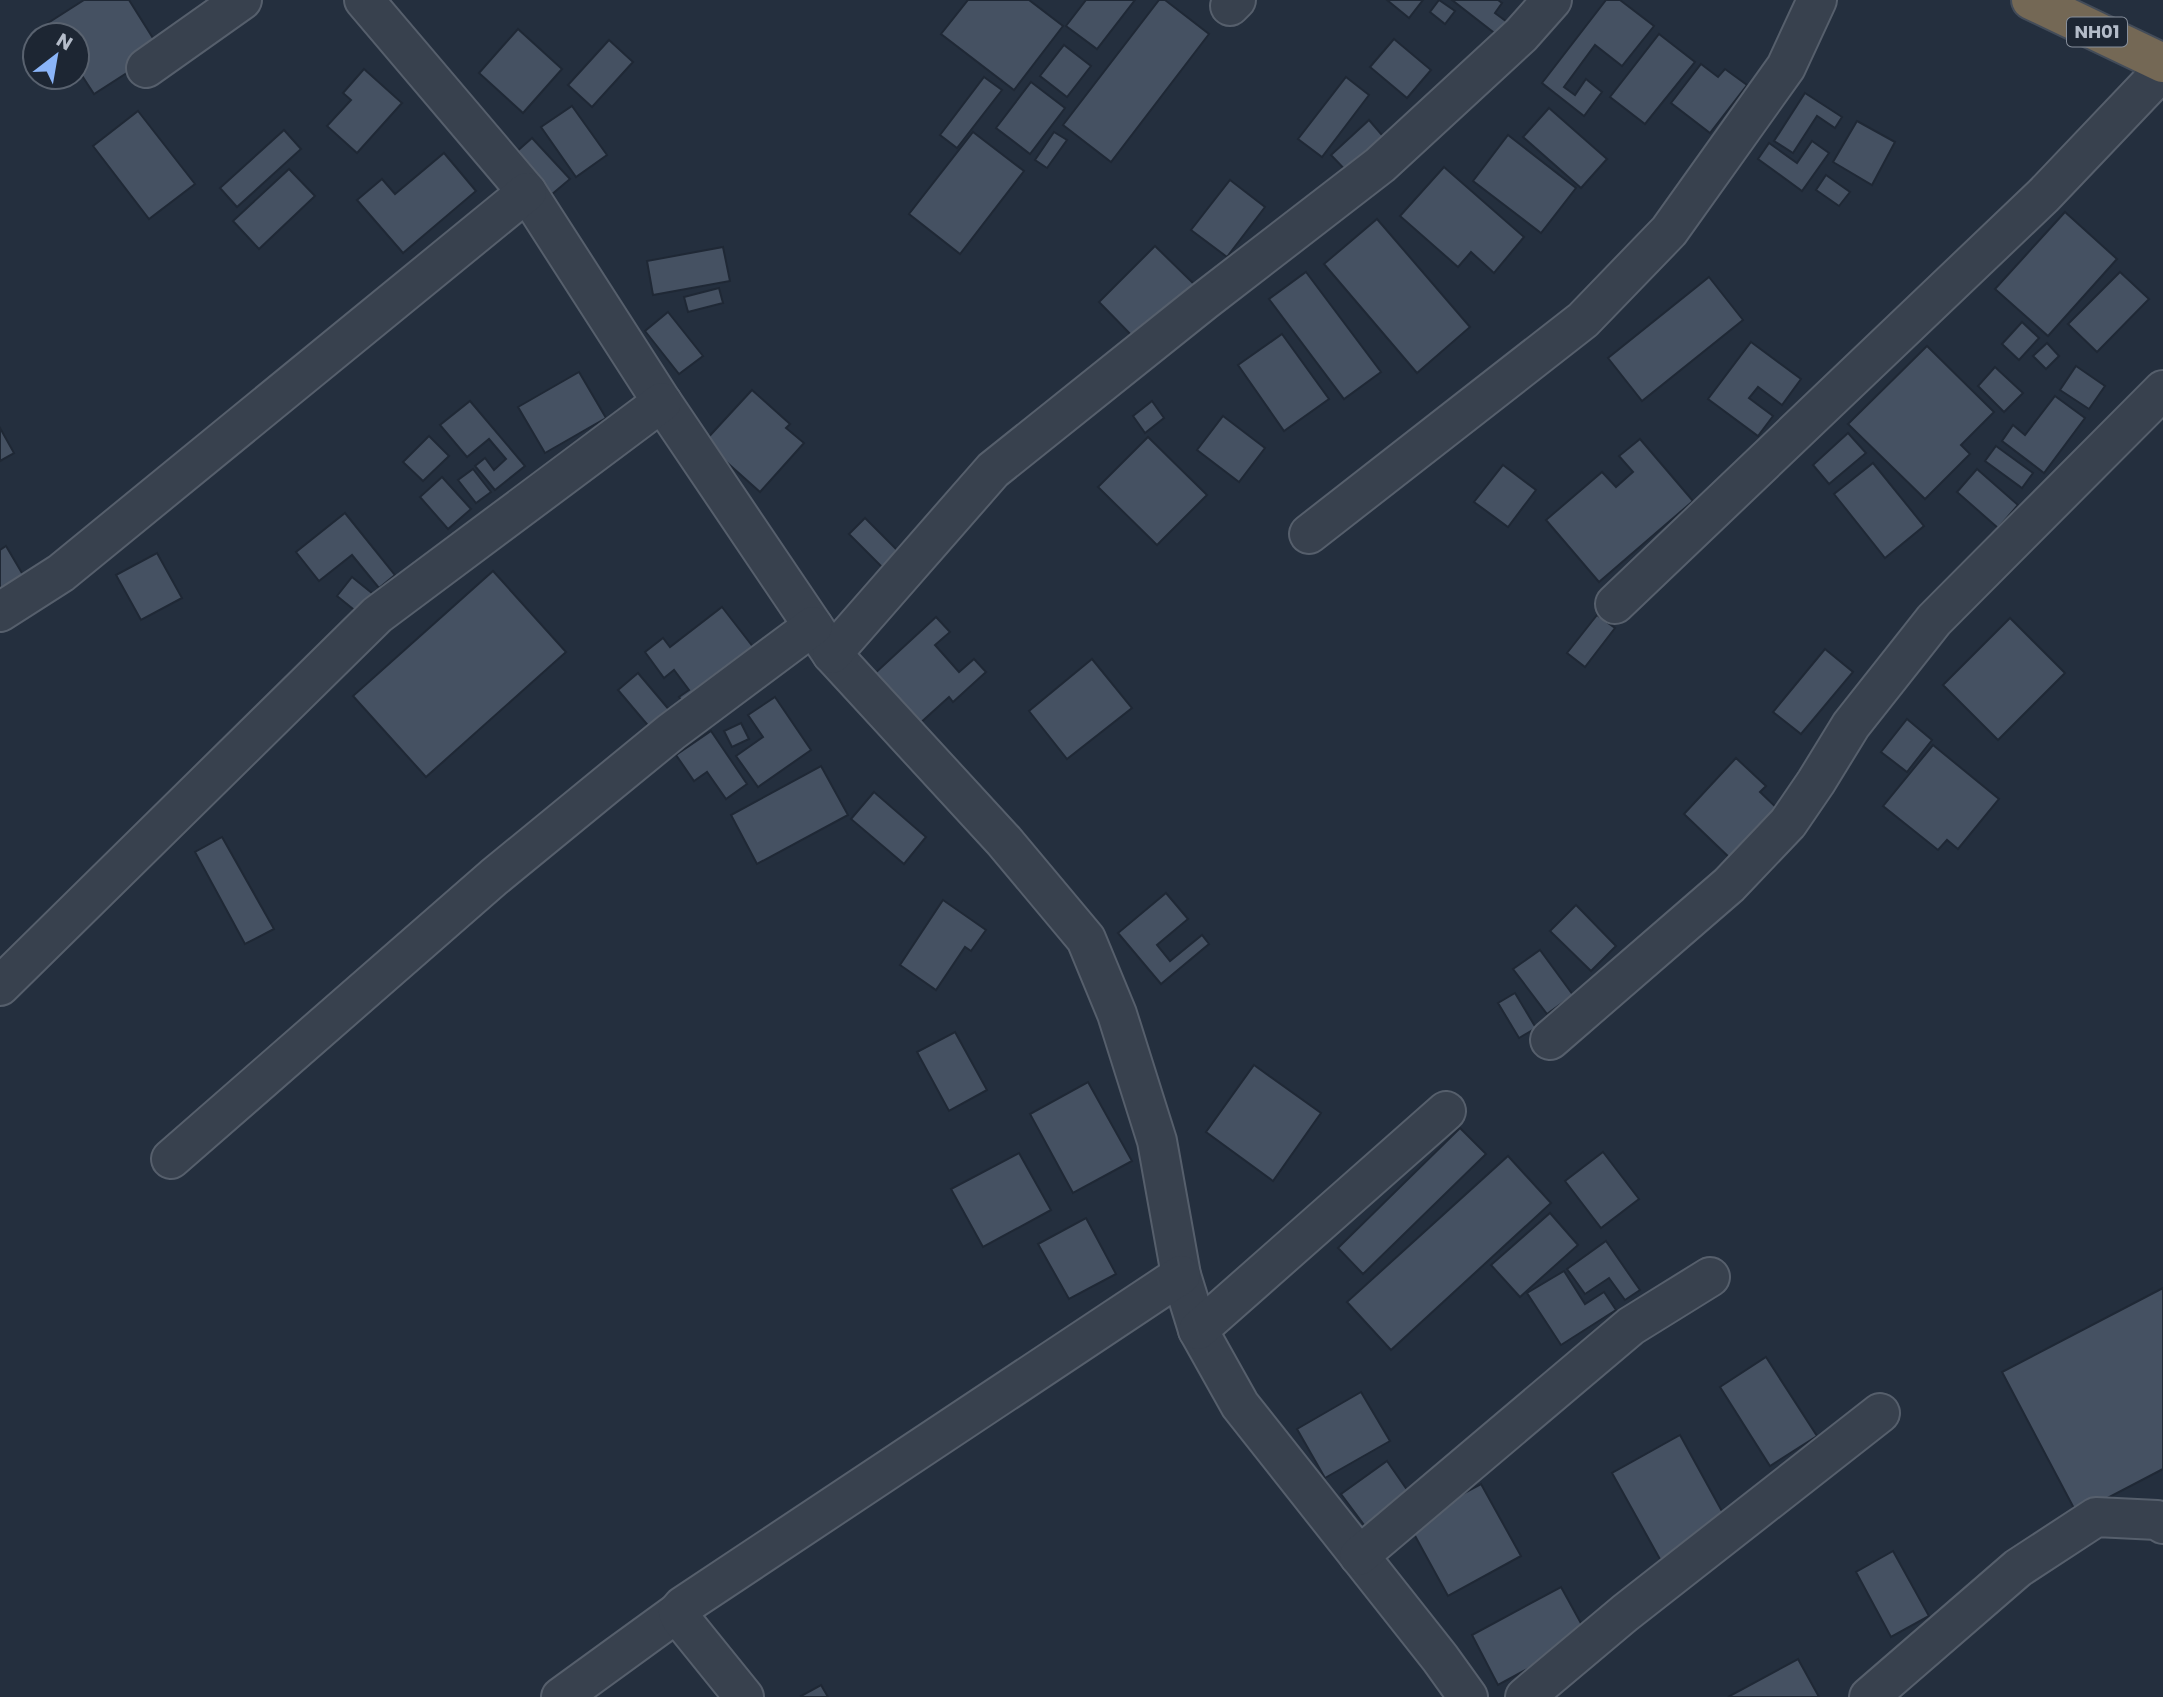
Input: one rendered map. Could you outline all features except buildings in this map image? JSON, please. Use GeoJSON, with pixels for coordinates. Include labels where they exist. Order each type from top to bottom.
{"type":"FeatureCollection","features":[{"type":"Feature","properties":{"kind":"highway","name":"NH01"},"geometry":{"type":"LineString","coordinates":[[2031,0],[2163,63]]}},
{"type":"Feature","properties":{"kind":"street"},"geometry":{"type":"LineString","coordinates":[[146,68],[242,0]]}},
{"type":"Feature","properties":{"kind":"street"},"geometry":{"type":"LineString","coordinates":[[364,0],[527,191],[662,402],[823,640],[1004,841],[1086,939],[1117,1014],[1157,1140],[1181,1275],[1198,1330],[1240,1405],[1468,1697]]}},
{"type":"Feature","properties":{"kind":"street"},"geometry":{"type":"LineString","coordinates":[[171,1159],[494,877],[671,732],[823,640],[993,470],[1204,301],[1380,165],[1521,35],[1552,0]]}},
{"type":"Feature","properties":{"kind":"street"},"geometry":{"type":"LineString","coordinates":[[1309,534],[1583,320],[1669,230],[1786,67],[1817,0]]}},
{"type":"Feature","properties":{"kind":"street"},"geometry":{"type":"LineString","coordinates":[[1615,604],[2044,195],[2163,70]]}},
{"type":"Feature","properties":{"kind":"street"},"geometry":{"type":"LineString","coordinates":[[0,612],[61,573],[527,191]]}},
{"type":"Feature","properties":{"kind":"street"},"geometry":{"type":"LineString","coordinates":[[1550,1040],[1729,884],[1788,823],[1851,725],[1934,620],[2163,390]]}},
{"type":"Feature","properties":{"kind":"street"},"geometry":{"type":"LineString","coordinates":[[0,986],[377,614],[662,402]]}},
{"type":"Feature","properties":{"kind":"street"},"geometry":{"type":"LineString","coordinates":[[1198,1330],[1446,1111]]}},
{"type":"Feature","properties":{"kind":"street"},"geometry":{"type":"LineString","coordinates":[[561,1697],[678,1612],[682,1606],[1181,1275]]}},
{"type":"Feature","properties":{"kind":"street"},"geometry":{"type":"LineString","coordinates":[[1359,1556],[1631,1326],[1710,1277]]}},
{"type":"Feature","properties":{"kind":"street"},"geometry":{"type":"LineString","coordinates":[[1525,1697],[1625,1613],[1880,1413]]}},
{"type":"Feature","properties":{"kind":"street"},"geometry":{"type":"LineString","coordinates":[[1869,1697],[2018,1568],[2096,1517],[2157,1520],[2163,1524]]}},
{"type":"Feature","properties":{"kind":"street"},"geometry":{"type":"LineString","coordinates":[[678,1612],[744,1697]]}}]}
